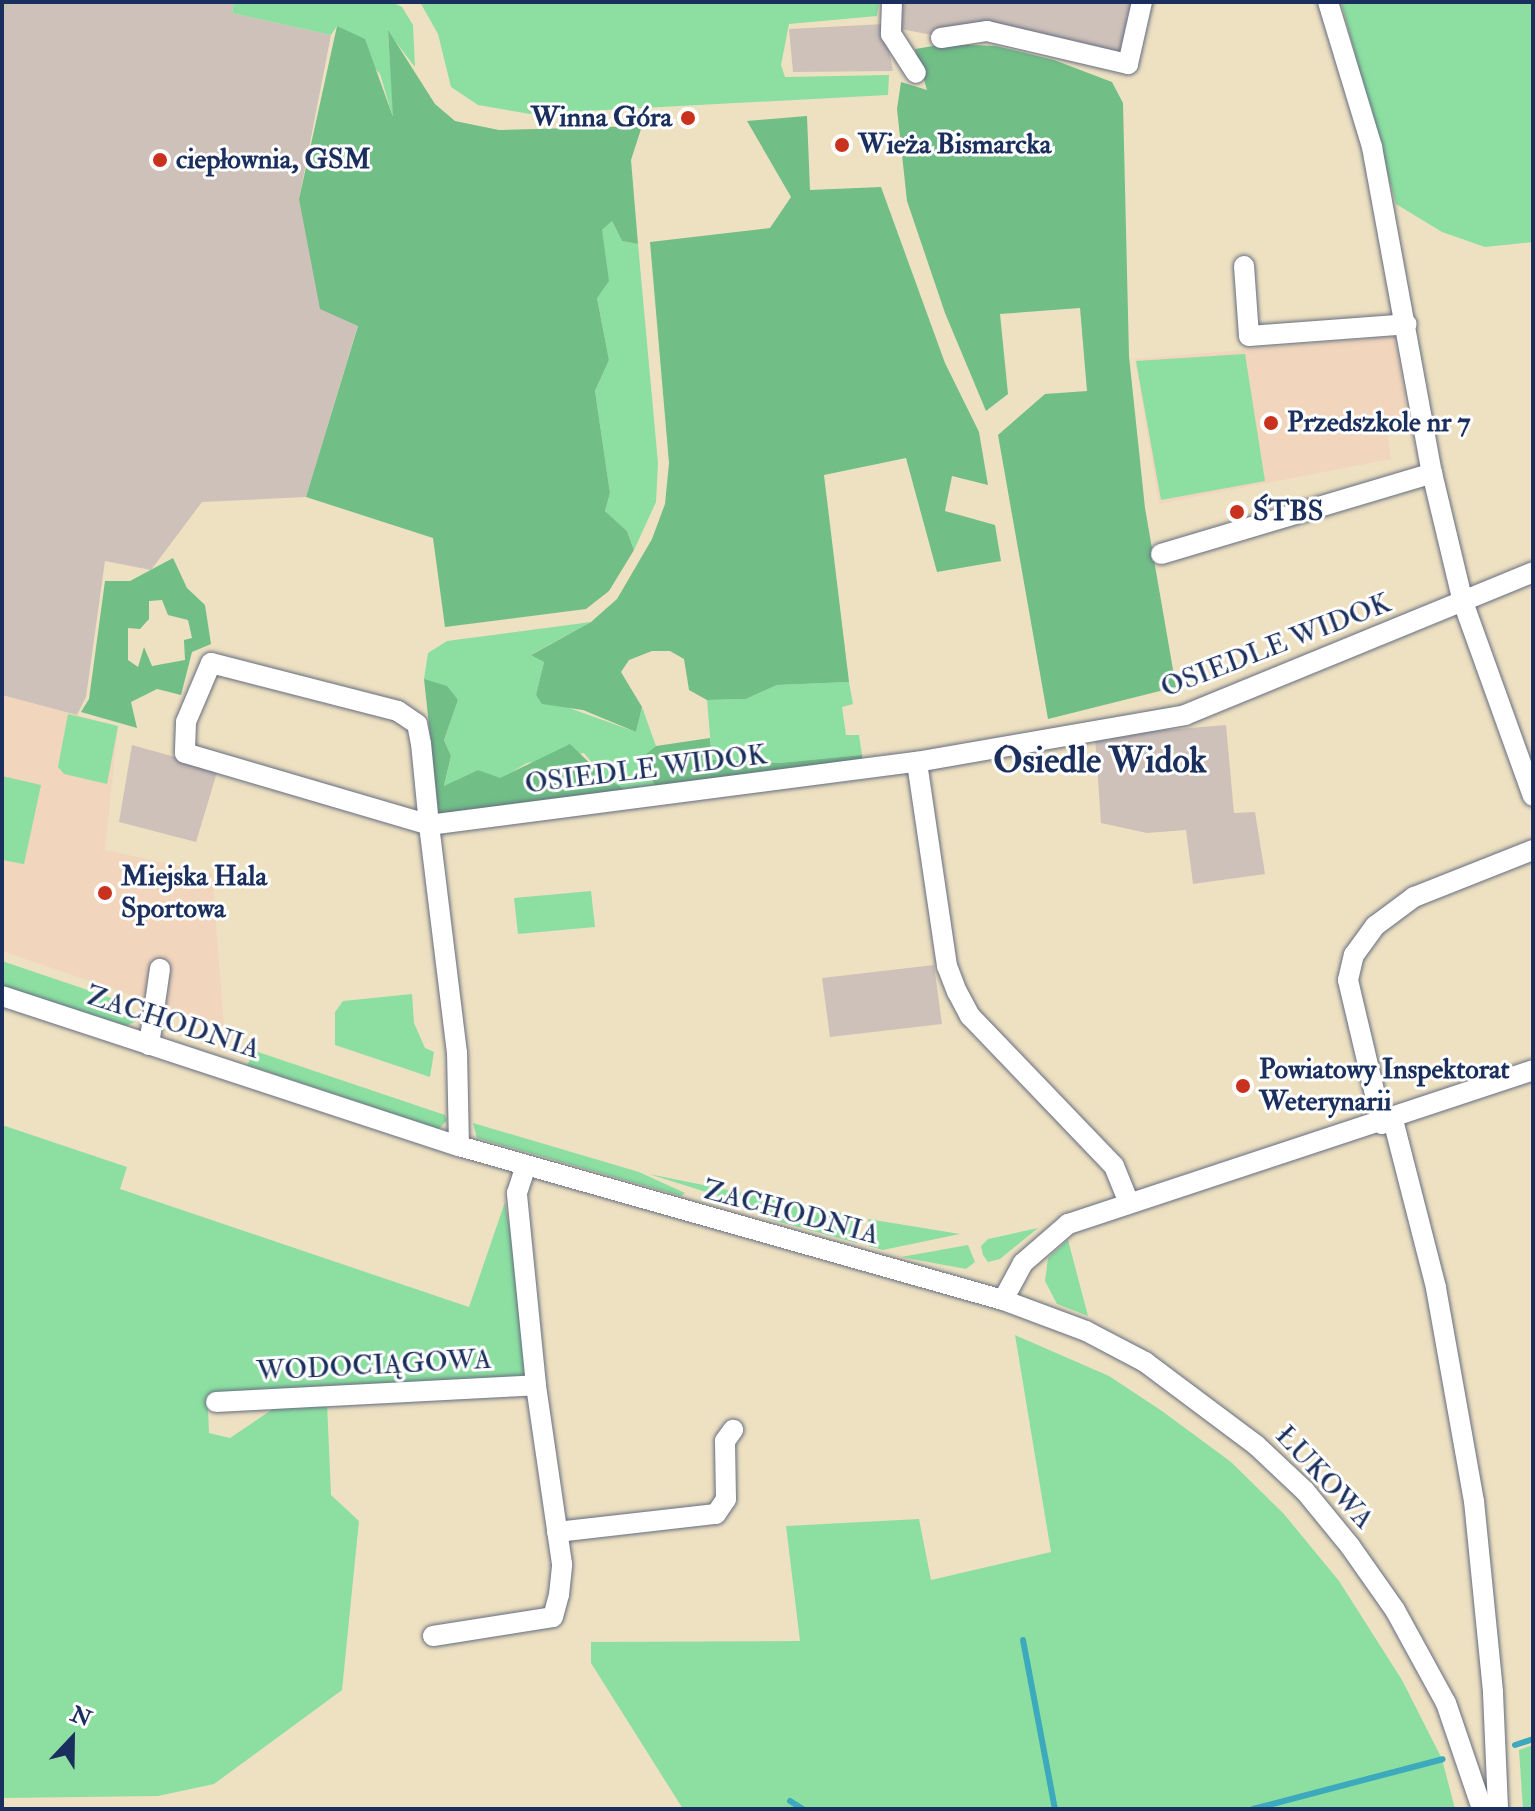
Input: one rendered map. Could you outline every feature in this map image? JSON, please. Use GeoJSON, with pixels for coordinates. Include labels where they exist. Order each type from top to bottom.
{"type":"FeatureCollection","features":[{"type":"Feature","properties":{"kind":"street"},"geometry":{"type":"LineString","coordinates":[[892,2],[891,34],[916,73]]}},
{"type":"Feature","properties":{"kind":"street"},"geometry":{"type":"LineString","coordinates":[[941,38],[988,26],[1072,42],[1128,64],[1142,2]]}},
{"type":"Feature","properties":{"kind":"street"},"geometry":{"type":"LineString","coordinates":[[1328,2],[1372,147],[1432,473],[1463,602],[1533,796]]}},
{"type":"Feature","properties":{"kind":"street"},"geometry":{"type":"LineString","coordinates":[[1244,266],[1249,336],[1407,324]]}},
{"type":"Feature","properties":{"kind":"street"},"geometry":{"type":"LineString","coordinates":[[1161,554],[1432,473]]}},
{"type":"Feature","properties":{"kind":"street","name":"OSIEDLE WIDOK"},"geometry":{"type":"LineString","coordinates":[[459,1146],[457,1053],[429,825],[417,724],[403,713],[211,663],[186,722],[185,753],[429,825],[917,762],[1185,715],[1533,572]]}},
{"type":"Feature","properties":{"kind":"street"},"geometry":{"type":"LineString","coordinates":[[917,762],[947,966],[957,992],[970,1016],[1114,1166],[1129,1203]]}},
{"type":"Feature","properties":{"kind":"street"},"geometry":{"type":"LineString","coordinates":[[1498,1809],[1492,1682],[1474,1501],[1436,1288],[1348,980],[1354,955],[1375,926],[1414,897],[1533,850]]}},
{"type":"Feature","properties":{"kind":"street"},"geometry":{"type":"LineString","coordinates":[[149,1045],[160,969]]}},
{"type":"Feature","properties":{"kind":"street","name":"ZACHODNIA"},"geometry":{"type":"LineString","coordinates":[[2,996],[459,1146],[1003,1300]]}},
{"type":"Feature","properties":{"kind":"street"},"geometry":{"type":"LineString","coordinates":[[1003,1300],[1013,1277],[1052,1236],[1129,1203],[1388,1122],[1533,1070]]}},
{"type":"Feature","properties":{"kind":"street","name":"WODOCIĄGOWA"},"geometry":{"type":"LineString","coordinates":[[433,1636],[553,1617],[562,1564],[536,1385],[517,1193],[526,1166]]}},
{"type":"Feature","properties":{"kind":"street","name":"ŁUKOWA"},"geometry":{"type":"LineString","coordinates":[[1003,1300],[1086,1331],[1145,1362],[1229,1423],[1305,1491],[1373,1578],[1426,1666],[1462,1744],[1482,1809]]}},
{"type":"Feature","properties":{"kind":"street","name":"WODOCIĄGOWA"},"geometry":{"type":"LineString","coordinates":[[216,1402],[536,1385]]}},
{"type":"Feature","properties":{"kind":"street"},"geometry":{"type":"LineString","coordinates":[[557,1532],[716,1514],[726,1499],[725,1441],[733,1430]]}},
{"type":"Feature","properties":{"kind":"shaded area"},"geometry":{"type":"Polygon","coordinates":[[[2,2],[234,2],[232,13],[331,35],[299,199],[358,325],[306,497],[202,502],[151,570],[105,561],[86,697],[77,715],[2,695],[2,2]]]}},
{"type":"Feature","properties":{"kind":"shaded area"},"geometry":{"type":"Polygon","coordinates":[[[901,2],[1137,2],[1126,56],[1055,40],[937,36],[896,28],[901,2]]]}},
{"type":"Feature","properties":{"kind":"shaded area"},"geometry":{"type":"Polygon","coordinates":[[[884,24],[893,71],[793,72],[789,29],[884,24]]]}},
{"type":"Feature","properties":{"kind":"shaded area","name":"Przedszkole nr 7"},"geometry":{"type":"Polygon","coordinates":[[[1395,337],[1409,421],[1386,425],[1391,459],[1159,504],[1135,359],[1395,337]]]}},
{"type":"Feature","properties":{"kind":"shaded area"},"geometry":{"type":"Polygon","coordinates":[[[2,695],[118,726],[105,850],[212,873],[224,1027],[2,951],[2,695]]]}},
{"type":"Feature","properties":{"kind":"shaded area"},"geometry":{"type":"Polygon","coordinates":[[[1226,725],[1234,813],[1255,812],[1265,874],[1193,884],[1186,830],[1147,833],[1101,823],[1095,736],[1226,725]]]}},
{"type":"Feature","properties":{"kind":"shaded area"},"geometry":{"type":"Polygon","coordinates":[[[132,745],[218,769],[196,842],[119,822],[132,745]]]}},
{"type":"Feature","properties":{"kind":"shaded area"},"geometry":{"type":"Polygon","coordinates":[[[934,965],[942,1024],[830,1037],[822,978],[934,965]]]}},
{"type":"Feature","properties":{"kind":"green space"},"geometry":{"type":"Polygon","coordinates":[[[234,2],[392,2],[402,7],[413,25],[415,67],[388,32],[394,121],[380,74],[337,26],[331,35],[232,13],[234,2]]]}},
{"type":"Feature","properties":{"kind":"green space"},"geometry":{"type":"Polygon","coordinates":[[[420,2],[879,2],[877,16],[789,24],[781,65],[785,77],[889,75],[888,95],[530,114],[478,105],[451,87],[438,34],[420,2]]]}},
{"type":"Feature","properties":{"kind":"green space"},"geometry":{"type":"Polygon","coordinates":[[[1341,2],[1533,2],[1533,242],[1485,247],[1442,232],[1396,204],[1341,2]]]}},
{"type":"Feature","properties":{"kind":"green space"},"geometry":{"type":"Polygon","coordinates":[[[337,26],[365,39],[393,117],[388,30],[435,104],[455,121],[499,130],[642,126],[631,160],[638,244],[622,241],[612,221],[602,230],[609,281],[597,298],[609,360],[595,391],[610,493],[605,511],[627,531],[634,550],[609,591],[586,609],[445,627],[433,538],[306,497],[358,326],[320,309],[299,199],[337,26]]]}},
{"type":"Feature","properties":{"kind":"green space"},"geometry":{"type":"Polygon","coordinates":[[[945,44],[996,46],[1054,60],[1112,82],[1123,103],[1129,356],[1145,508],[1176,687],[1048,719],[998,435],[1045,394],[1087,391],[1080,308],[1000,314],[1008,394],[986,411],[945,313],[907,201],[897,109],[901,82],[927,90],[915,49],[945,44]]]}},
{"type":"Feature","properties":{"kind":"green space"},"geometry":{"type":"Polygon","coordinates":[[[807,116],[810,190],[881,187],[945,363],[979,432],[988,485],[952,476],[945,511],[995,525],[1001,561],[937,572],[906,458],[824,475],[849,682],[777,685],[746,699],[707,700],[689,690],[684,659],[670,651],[652,651],[629,660],[621,672],[642,707],[636,732],[583,710],[542,704],[536,695],[544,662],[531,655],[591,622],[617,599],[652,539],[665,504],[669,463],[650,242],[770,228],[791,197],[747,121],[807,116]]]}},
{"type":"Feature","properties":{"kind":"green space"},"geometry":{"type":"Polygon","coordinates":[[[612,221],[622,241],[638,244],[658,463],[656,502],[634,550],[627,531],[605,511],[610,493],[595,391],[609,360],[597,298],[602,230],[612,221]]]}},
{"type":"Feature","properties":{"kind":"green space"},"geometry":{"type":"Polygon","coordinates":[[[1245,354],[1265,481],[1161,500],[1136,361],[1245,354]]]}},
{"type":"Feature","properties":{"kind":"green space"},"geometry":{"type":"Polygon","coordinates":[[[173,558],[187,588],[205,605],[211,644],[192,652],[181,695],[157,689],[131,702],[137,728],[81,712],[89,699],[105,581],[130,581],[173,558]],[[162,600],[149,601],[149,619],[140,629],[128,628],[128,660],[138,667],[144,647],[152,666],[185,660],[184,640],[192,638],[188,620],[168,615],[162,600]]]}},
{"type":"Feature","properties":{"kind":"green space"},"geometry":{"type":"Polygon","coordinates":[[[591,622],[532,654],[544,662],[536,696],[636,732],[642,707],[656,746],[641,759],[657,790],[631,793],[602,775],[584,753],[527,763],[500,779],[478,770],[444,787],[451,756],[444,740],[458,700],[424,679],[428,653],[447,641],[591,622]]]}},
{"type":"Feature","properties":{"kind":"green space"},"geometry":{"type":"Polygon","coordinates":[[[424,679],[447,686],[458,700],[444,740],[451,756],[444,786],[478,770],[500,778],[570,744],[602,775],[631,793],[439,817],[424,679]]]}},
{"type":"Feature","properties":{"kind":"green space"},"geometry":{"type":"Polygon","coordinates":[[[849,682],[853,704],[842,707],[846,735],[859,735],[862,755],[779,763],[712,760],[707,700],[746,699],[777,685],[849,682]]]}},
{"type":"Feature","properties":{"kind":"green space"},"geometry":{"type":"Polygon","coordinates":[[[68,714],[118,726],[107,784],[64,774],[58,767],[68,714]]]}},
{"type":"Feature","properties":{"kind":"green space"},"geometry":{"type":"Polygon","coordinates":[[[710,738],[712,760],[779,763],[862,755],[863,763],[657,790],[641,758],[656,746],[710,738]]]}},
{"type":"Feature","properties":{"kind":"green space"},"geometry":{"type":"Polygon","coordinates":[[[2,776],[41,785],[24,864],[2,860],[2,776]]]}},
{"type":"Feature","properties":{"kind":"green space"},"geometry":{"type":"Polygon","coordinates":[[[591,891],[595,927],[518,934],[514,898],[591,891]]]}},
{"type":"Feature","properties":{"kind":"green space"},"geometry":{"type":"Polygon","coordinates":[[[2,961],[117,1000],[141,1018],[127,1026],[2,986],[2,961]]]}},
{"type":"Feature","properties":{"kind":"green space"},"geometry":{"type":"Polygon","coordinates":[[[412,994],[414,1023],[425,1048],[434,1052],[430,1077],[335,1045],[335,1012],[343,1001],[412,994]]]}},
{"type":"Feature","properties":{"kind":"green space"},"geometry":{"type":"Polygon","coordinates":[[[255,1051],[445,1115],[447,1120],[439,1129],[247,1065],[255,1051]]]}},
{"type":"Feature","properties":{"kind":"green space"},"geometry":{"type":"Polygon","coordinates":[[[473,1123],[639,1172],[685,1193],[681,1196],[477,1138],[473,1123]]]}},
{"type":"Feature","properties":{"kind":"green space"},"geometry":{"type":"Polygon","coordinates":[[[2,1125],[127,1167],[120,1189],[469,1307],[505,1202],[532,1361],[524,1378],[208,1408],[209,1433],[230,1438],[273,1409],[327,1402],[331,1495],[359,1521],[342,1690],[214,1784],[158,1796],[2,1798],[2,1125]]]}},
{"type":"Feature","properties":{"kind":"green space"},"geometry":{"type":"Polygon","coordinates":[[[649,1174],[857,1216],[857,1243],[769,1219],[728,1199],[649,1174]]]}},
{"type":"Feature","properties":{"kind":"green space"},"geometry":{"type":"Polygon","coordinates":[[[868,1219],[960,1234],[883,1250],[869,1246],[868,1219]]]}},
{"type":"Feature","properties":{"kind":"green space"},"geometry":{"type":"Polygon","coordinates":[[[1038,1228],[1000,1259],[988,1262],[983,1255],[981,1246],[988,1239],[1038,1228]]]}},
{"type":"Feature","properties":{"kind":"green space"},"geometry":{"type":"Polygon","coordinates":[[[1068,1240],[1088,1316],[1057,1304],[1045,1281],[1048,1258],[1068,1240]]]}},
{"type":"Feature","properties":{"kind":"green space"},"geometry":{"type":"Polygon","coordinates":[[[968,1245],[975,1262],[966,1269],[901,1257],[968,1245]]]}},
{"type":"Feature","properties":{"kind":"green space"},"geometry":{"type":"Polygon","coordinates":[[[1015,1335],[1109,1376],[1162,1411],[1231,1462],[1284,1514],[1339,1581],[1402,1680],[1442,1759],[1455,1809],[683,1809],[591,1663],[591,1642],[800,1641],[786,1526],[919,1519],[931,1580],[1051,1552],[1015,1335]]]}},
{"type":"Feature","properties":{"kind":"green space"},"geometry":{"type":"Polygon","coordinates":[[[1533,1745],[1533,1809],[1523,1809],[1519,1750],[1533,1745]]]}},
{"type":"Feature","properties":{"kind":"waterway"},"geometry":{"type":"LineString","coordinates":[[1023,1640],[1055,1809]]}},
{"type":"Feature","properties":{"kind":"waterway"},"geometry":{"type":"LineString","coordinates":[[1515,1745],[1533,1739]]}},
{"type":"Feature","properties":{"kind":"waterway"},"geometry":{"type":"LineString","coordinates":[[1253,1809],[1443,1759]]}},
{"type":"Feature","properties":{"kind":"waterway"},"geometry":{"type":"LineString","coordinates":[[790,1801],[803,1809]]}},
{"type":"Feature","properties":{"kind":"place","name":"Winna Góra"},"geometry":{"type":"Point","coordinates":[688,118]}},
{"type":"Feature","properties":{"kind":"place","name":"Wieża Bismarcka"},"geometry":{"type":"Point","coordinates":[842,145]}},
{"type":"Feature","properties":{"kind":"place","name":"ciepłownia, GSM"},"geometry":{"type":"Point","coordinates":[160,160]}},
{"type":"Feature","properties":{"kind":"place","name":"Przedszkole nr 7"},"geometry":{"type":"Point","coordinates":[1271,423]}},
{"type":"Feature","properties":{"kind":"place","name":"ŚTBS"},"geometry":{"type":"Point","coordinates":[1237,512]}},
{"type":"Feature","properties":{"kind":"place","name":"Miejska Hala Sportowa"},"geometry":{"type":"Point","coordinates":[105,893]}},
{"type":"Feature","properties":{"kind":"place","name":"Powiatowy Inspektorat Weterynarii"},"geometry":{"type":"Point","coordinates":[1243,1086]}},
{"type":"Feature","properties":{"kind":"district","name":"Osiedle Widok"},"geometry":{"type":"Point","coordinates":[1100,761]}}]}
